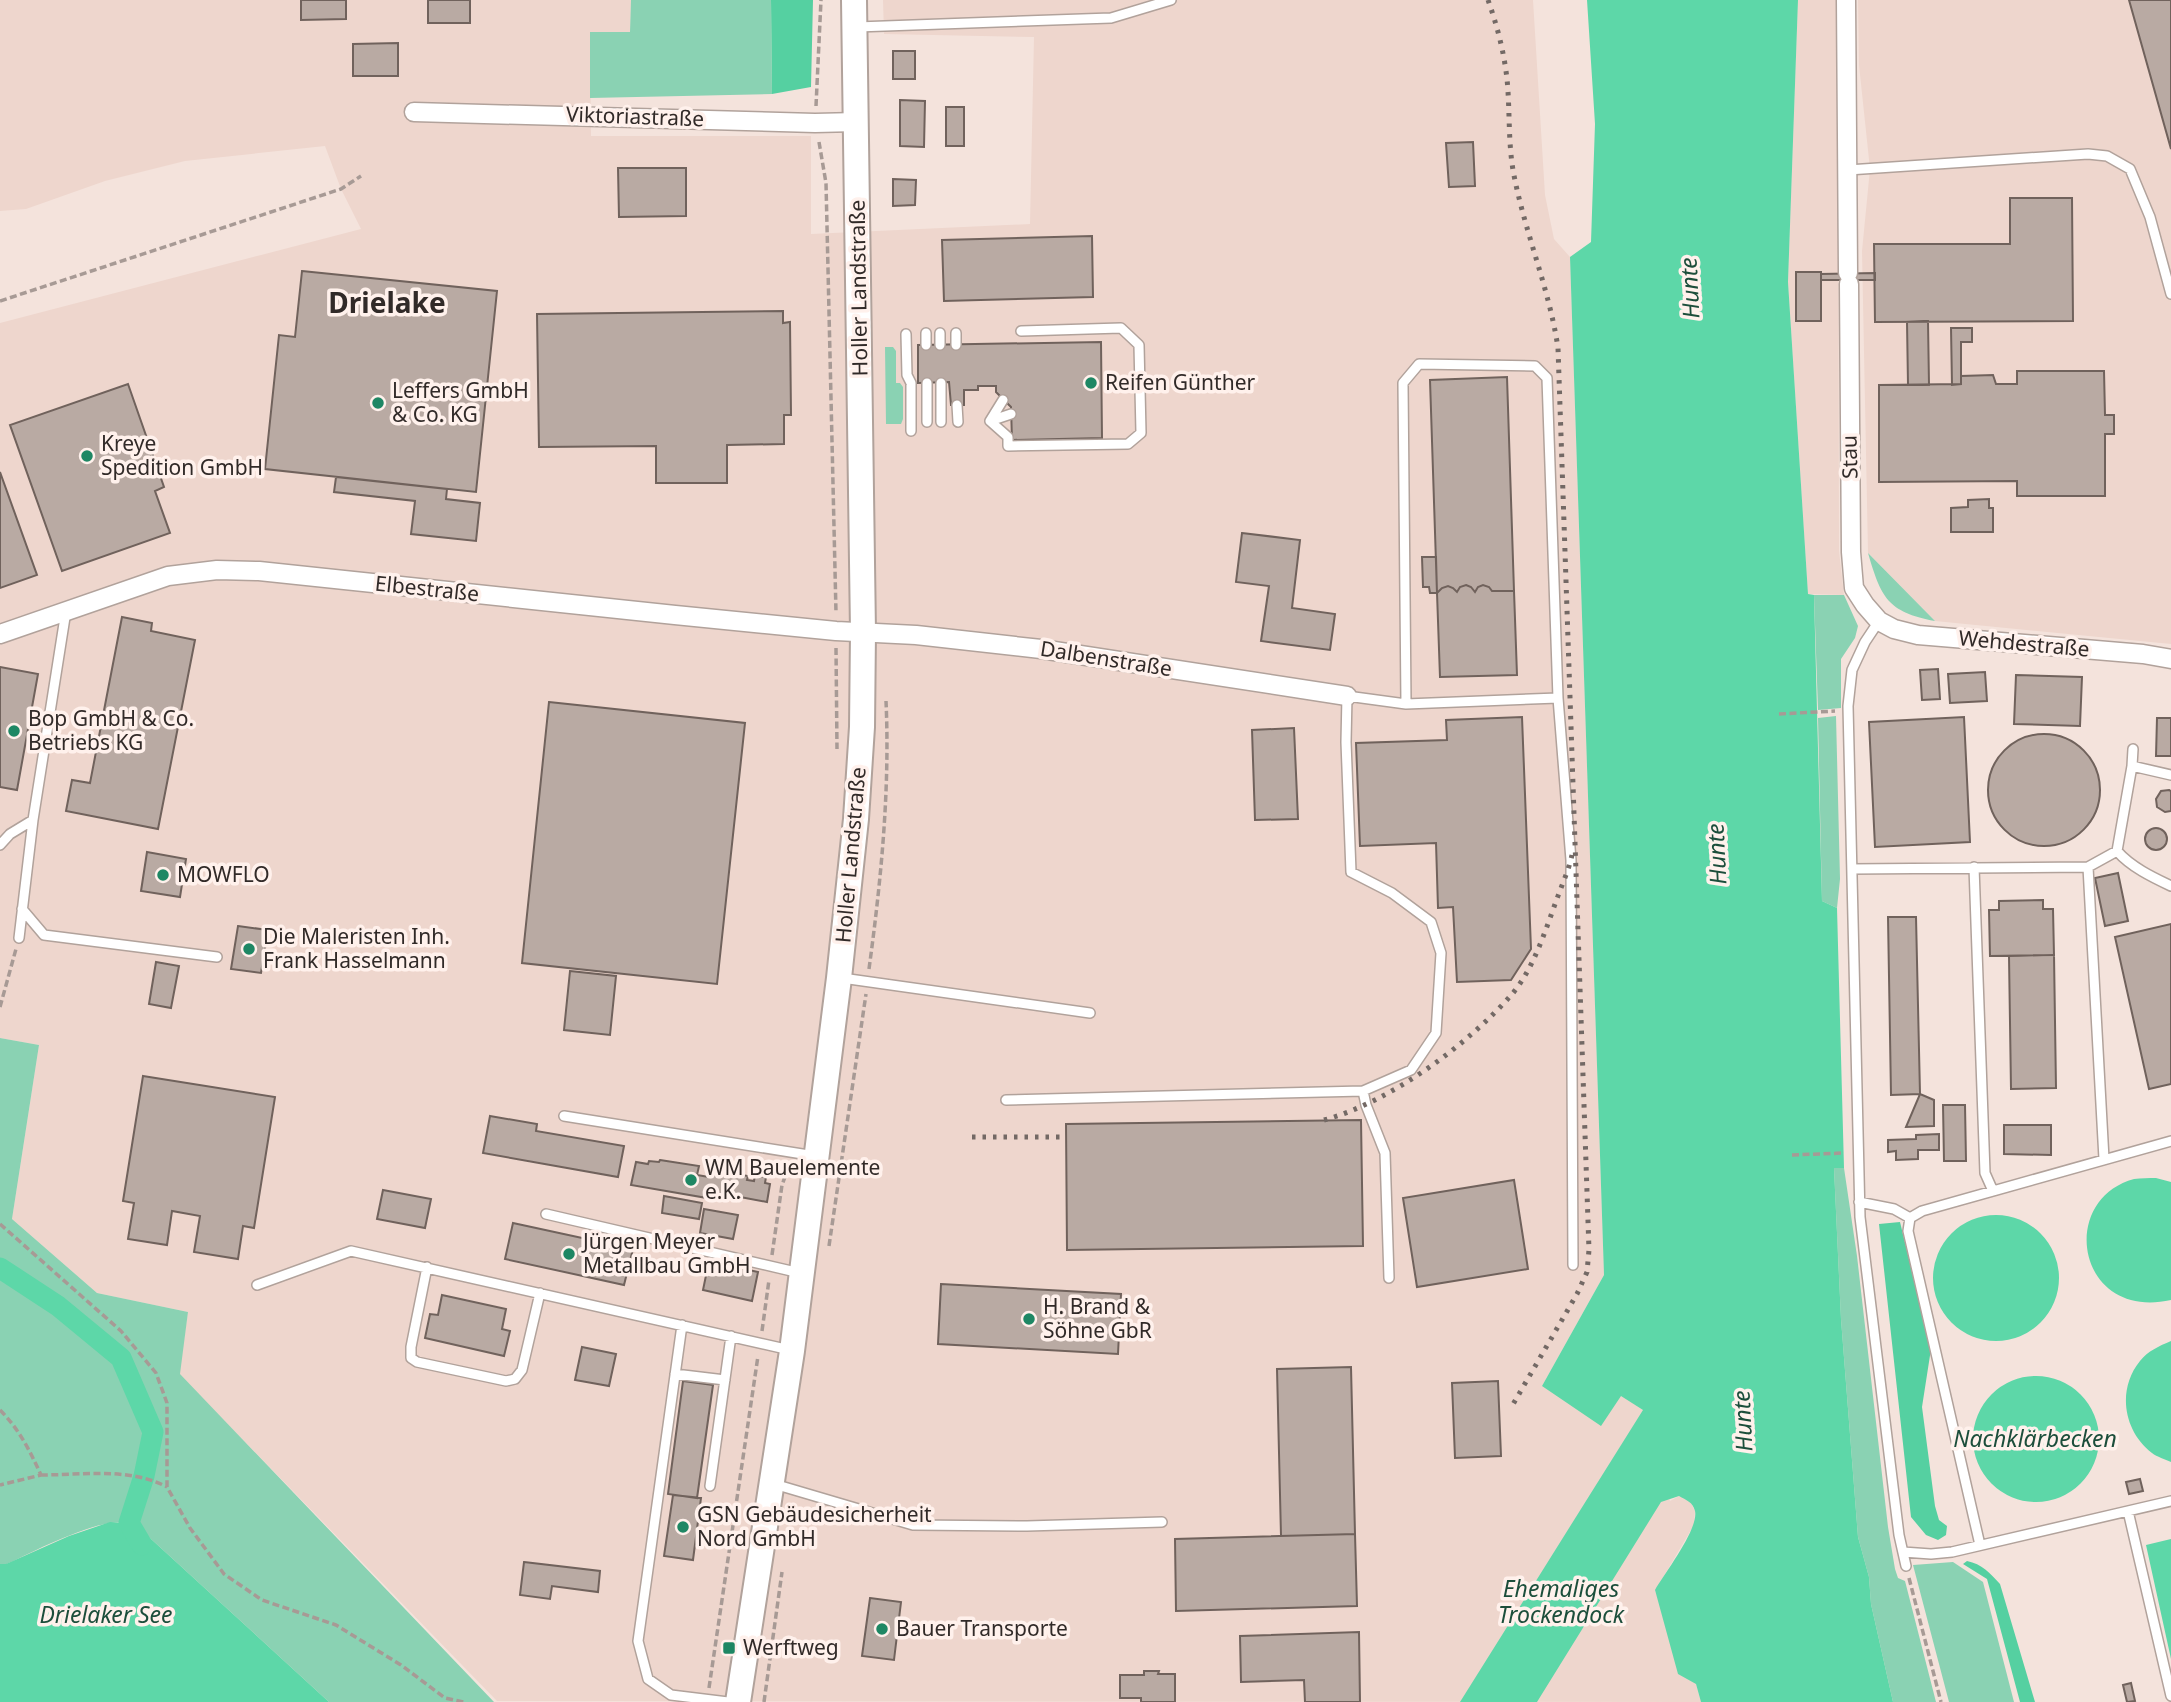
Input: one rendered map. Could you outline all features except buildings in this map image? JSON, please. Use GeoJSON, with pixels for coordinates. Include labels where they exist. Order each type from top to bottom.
{"type":"FeatureCollection","features":[{"type":"Feature","properties":{"kind":"main road","name":"Holler Landstraße"},"geometry":{"type":"LineString","coordinates":[[738,1702],[792,1351],[801,1274],[805,1154],[839,978],[856,819],[862,727],[863,632],[855,0]]}},
{"type":"Feature","properties":{"kind":"street","name":"Stau"},"geometry":{"type":"LineString","coordinates":[[1846,0],[1851,552],[1854,588],[1879,621]]}},
{"type":"Feature","properties":{"kind":"street","name":"Viktoriastraße"},"geometry":{"type":"LineString","coordinates":[[414,112],[857,122]]}},
{"type":"Feature","properties":{"kind":"street","name":"Elbestraße"},"geometry":{"type":"LineString","coordinates":[[0,634],[168,576],[217,570],[259,571],[863,632]]}},
{"type":"Feature","properties":{"kind":"street","name":"Wehdestraße"},"geometry":{"type":"LineString","coordinates":[[1879,621],[1894,629],[1918,635],[2143,654],[2171,659]]}},
{"type":"Feature","properties":{"kind":"street","name":"Dalbenstraße"},"geometry":{"type":"LineString","coordinates":[[863,632],[1041,649],[1347,696]]}},
{"type":"Feature","properties":{"kind":"lane"},"geometry":{"type":"LineString","coordinates":[[855,27],[1111,18],[1171,0]]}},
{"type":"Feature","properties":{"kind":"lane"},"geometry":{"type":"LineString","coordinates":[[1848,170],[2088,154],[2107,156],[2130,169],[2150,217],[2171,294]]}},
{"type":"Feature","properties":{"kind":"lane"},"geometry":{"type":"LineString","coordinates":[[990,421],[1008,437],[1008,446],[1128,444],[1140,433],[1139,345],[1121,328],[1021,331]]}},
{"type":"Feature","properties":{"kind":"lane"},"geometry":{"type":"LineString","coordinates":[[926,333],[926,345]]}},
{"type":"Feature","properties":{"kind":"lane"},"geometry":{"type":"LineString","coordinates":[[940,333],[940,345]]}},
{"type":"Feature","properties":{"kind":"lane"},"geometry":{"type":"LineString","coordinates":[[956,333],[956,345]]}},
{"type":"Feature","properties":{"kind":"lane"},"geometry":{"type":"LineString","coordinates":[[906,334],[907,375],[911,383],[911,431]]}},
{"type":"Feature","properties":{"kind":"lane"},"geometry":{"type":"LineString","coordinates":[[1406,705],[1404,383],[1419,365],[1535,366],[1547,378],[1558,698],[1571,860],[1573,1265]]}},
{"type":"Feature","properties":{"kind":"lane"},"geometry":{"type":"LineString","coordinates":[[927,383],[927,422]]}},
{"type":"Feature","properties":{"kind":"lane"},"geometry":{"type":"LineString","coordinates":[[941,383],[941,422]]}},
{"type":"Feature","properties":{"kind":"lane"},"geometry":{"type":"LineString","coordinates":[[990,421],[1003,400]]}},
{"type":"Feature","properties":{"kind":"lane"},"geometry":{"type":"LineString","coordinates":[[957,405],[958,422]]}},
{"type":"Feature","properties":{"kind":"lane"},"geometry":{"type":"LineString","coordinates":[[990,421],[1011,414]]}},
{"type":"Feature","properties":{"kind":"lane"},"geometry":{"type":"LineString","coordinates":[[990,421],[1011,430]]}},
{"type":"Feature","properties":{"kind":"lane"},"geometry":{"type":"LineString","coordinates":[[19,938],[33,820],[66,611]]}},
{"type":"Feature","properties":{"kind":"lane"},"geometry":{"type":"LineString","coordinates":[[1879,621],[1865,642],[1852,670],[1848,706],[1859,1202],[1897,1522],[1906,1566]]}},
{"type":"Feature","properties":{"kind":"lane"},"geometry":{"type":"LineString","coordinates":[[1006,1100],[1363,1091],[1411,1070],[1436,1033],[1441,953],[1431,922],[1392,893],[1351,872],[1347,696],[1406,705],[1558,698]]}},
{"type":"Feature","properties":{"kind":"lane"},"geometry":{"type":"LineString","coordinates":[[2117,851],[2133,749]]}},
{"type":"Feature","properties":{"kind":"lane"},"geometry":{"type":"LineString","coordinates":[[2132,766],[2171,775]]}},
{"type":"Feature","properties":{"kind":"lane"},"geometry":{"type":"LineString","coordinates":[[0,845],[9,834],[33,820]]}},
{"type":"Feature","properties":{"kind":"lane"},"geometry":{"type":"LineString","coordinates":[[1852,869],[2088,867],[2117,851]]}},
{"type":"Feature","properties":{"kind":"lane"},"geometry":{"type":"LineString","coordinates":[[2117,851],[2142,871],[2171,886]]}},
{"type":"Feature","properties":{"kind":"lane"},"geometry":{"type":"LineString","coordinates":[[1974,867],[1985,1173],[1993,1191]]}},
{"type":"Feature","properties":{"kind":"lane"},"geometry":{"type":"LineString","coordinates":[[2088,867],[2104,1159]]}},
{"type":"Feature","properties":{"kind":"lane"},"geometry":{"type":"LineString","coordinates":[[22,909],[44,935],[217,957]]}},
{"type":"Feature","properties":{"kind":"lane"},"geometry":{"type":"LineString","coordinates":[[839,978],[1090,1013]]}},
{"type":"Feature","properties":{"kind":"lane"},"geometry":{"type":"LineString","coordinates":[[1363,1091],[1385,1153],[1389,1278]]}},
{"type":"Feature","properties":{"kind":"lane"},"geometry":{"type":"LineString","coordinates":[[564,1116],[805,1154]]}},
{"type":"Feature","properties":{"kind":"lane"},"geometry":{"type":"LineString","coordinates":[[1910,1218],[1922,1211],[2171,1141]]}},
{"type":"Feature","properties":{"kind":"lane"},"geometry":{"type":"LineString","coordinates":[[1859,1202],[1875,1203],[1910,1218]]}},
{"type":"Feature","properties":{"kind":"lane"},"geometry":{"type":"LineString","coordinates":[[546,1214],[801,1274]]}},
{"type":"Feature","properties":{"kind":"lane"},"geometry":{"type":"LineString","coordinates":[[1910,1218],[1908,1231],[1980,1545]]}},
{"type":"Feature","properties":{"kind":"lane"},"geometry":{"type":"LineString","coordinates":[[257,1285],[351,1251],[792,1351]]}},
{"type":"Feature","properties":{"kind":"lane"},"geometry":{"type":"LineString","coordinates":[[427,1267],[411,1347],[411,1358],[417,1362],[506,1381],[515,1379],[522,1370],[540,1293]]}},
{"type":"Feature","properties":{"kind":"lane"},"geometry":{"type":"LineString","coordinates":[[682,1325],[638,1641],[648,1679],[671,1695],[728,1702]]}},
{"type":"Feature","properties":{"kind":"lane"},"geometry":{"type":"LineString","coordinates":[[710,1486],[731,1336]]}},
{"type":"Feature","properties":{"kind":"lane"},"geometry":{"type":"LineString","coordinates":[[676,1374],[724,1380]]}},
{"type":"Feature","properties":{"kind":"lane"},"geometry":{"type":"LineString","coordinates":[[772,1484],[913,1525],[1027,1527],[1162,1522]]}},
{"type":"Feature","properties":{"kind":"lane"},"geometry":{"type":"LineString","coordinates":[[1903,1552],[1941,1553],[2171,1501]]}},
{"type":"Feature","properties":{"kind":"lane"},"geometry":{"type":"LineString","coordinates":[[2128,1511],[2171,1696]]}},
{"type":"Feature","properties":{"kind":"path"},"geometry":{"type":"LineString","coordinates":[[821,0],[815,123],[826,183],[837,754]]}},
{"type":"Feature","properties":{"kind":"path"},"geometry":{"type":"LineString","coordinates":[[0,301],[341,189],[361,176]]}},
{"type":"Feature","properties":{"kind":"path"},"geometry":{"type":"LineString","coordinates":[[1779,714],[1835,711]]}},
{"type":"Feature","properties":{"kind":"path"},"geometry":{"type":"LineString","coordinates":[[0,1007],[19,938]]}},
{"type":"Feature","properties":{"kind":"path"},"geometry":{"type":"LineString","coordinates":[[1792,1155],[1844,1153]]}},
{"type":"Feature","properties":{"kind":"path"},"geometry":{"type":"LineString","coordinates":[[707,1699],[782,1185],[805,1154]]}},
{"type":"Feature","properties":{"kind":"path"},"geometry":{"type":"LineString","coordinates":[[0,1224],[121,1331],[156,1373],[167,1403],[167,1487],[190,1528],[224,1574],[262,1600],[336,1625],[401,1665],[446,1700],[464,1702]]}},
{"type":"Feature","properties":{"kind":"path"},"geometry":{"type":"LineString","coordinates":[[0,1410],[13,1423],[41,1475]]}},
{"type":"Feature","properties":{"kind":"path"},"geometry":{"type":"LineString","coordinates":[[0,1485],[41,1475],[131,1475],[153,1479],[167,1487]]}},
{"type":"Feature","properties":{"kind":"path"},"geometry":{"type":"LineString","coordinates":[[1906,1566],[1941,1702]]}},
{"type":"Feature","properties":{"kind":"shaded area"},"geometry":{"type":"Polygon","coordinates":[[[0,0],[631,0],[630,32],[590,33],[591,136],[811,136],[811,234],[1030,224],[1034,37],[884,34],[883,0],[1533,0],[1545,195],[1554,239],[1570,257],[1604,1275],[1542,1386],[1621,1395],[1643,1410],[1670,1501],[1679,1496],[1690,1501],[1695,1511],[1694,1525],[1655,1591],[1696,1684],[1701,1702],[497,1701],[179,1374],[188,1312],[97,1293],[12,1219],[39,1045],[0,1038],[0,323],[361,229],[341,189],[325,146],[185,161],[105,181],[26,209],[0,211],[0,0]]]}},
{"type":"Feature","properties":{"kind":"shaded area"},"geometry":{"type":"Polygon","coordinates":[[[631,0],[771,0],[772,94],[590,98],[590,32],[630,32],[631,0]]]}},
{"type":"Feature","properties":{"kind":"shaded area"},"geometry":{"type":"Polygon","coordinates":[[[771,0],[813,0],[811,87],[772,94],[771,0]]]}},
{"type":"Feature","properties":{"kind":"shaded area"},"geometry":{"type":"Polygon","coordinates":[[[1798,0],[1838,0],[1839,551],[1844,595],[1808,594],[1788,282],[1798,0]]]}},
{"type":"Feature","properties":{"kind":"shaded area"},"geometry":{"type":"Polygon","coordinates":[[[1858,0],[2171,0],[2171,644],[1935,621],[1868,553],[1862,251],[1870,169],[1859,65],[1858,0]]]}},
{"type":"Feature","properties":{"kind":"shaded area"},"geometry":{"type":"Polygon","coordinates":[[[885,347],[893,347],[896,351],[896,383],[903,387],[901,424],[886,424],[885,347]]]}},
{"type":"Feature","properties":{"kind":"shaded area"},"geometry":{"type":"Polygon","coordinates":[[[1868,553],[1935,621],[1906,613],[1888,600],[1877,581],[1868,553]]]}},
{"type":"Feature","properties":{"kind":"shaded area"},"geometry":{"type":"Polygon","coordinates":[[[1814,595],[1844,595],[1858,626],[1855,638],[1841,659],[1841,708],[1818,710],[1814,595]]]}},
{"type":"Feature","properties":{"kind":"shaded area"},"geometry":{"type":"Polygon","coordinates":[[[1836,716],[1840,879],[1837,908],[1822,901],[1818,718],[1836,716]]]}},
{"type":"Feature","properties":{"kind":"shaded area"},"geometry":{"type":"Polygon","coordinates":[[[0,1038],[39,1045],[12,1219],[97,1293],[188,1312],[180,1374],[494,1702],[329,1702],[150,1538],[128,1523],[117,1522],[85,1530],[5,1565],[0,1564],[0,1038]]]}},
{"type":"Feature","properties":{"kind":"shaded area"},"geometry":{"type":"Polygon","coordinates":[[[1834,1168],[1844,1168],[1895,1569],[1898,1578],[1905,1581],[1936,1702],[1893,1702],[1871,1604],[1869,1577],[1858,1537],[1841,1319],[1834,1168]]]}},
{"type":"Feature","properties":{"kind":"shaded area"},"geometry":{"type":"Polygon","coordinates":[[[1900,1222],[1931,1349],[1922,1407],[1935,1506],[1939,1520],[1947,1526],[1946,1535],[1938,1540],[1926,1535],[1911,1517],[1879,1224],[1900,1222]]]}},
{"type":"Feature","properties":{"kind":"shaded area"},"geometry":{"type":"Polygon","coordinates":[[[1967,1561],[1981,1567],[2000,1584],[2035,1702],[2020,1702],[1987,1579],[1963,1564],[1967,1561]]]}},
{"type":"Feature","properties":{"kind":"shaded area"},"geometry":{"type":"Polygon","coordinates":[[[1953,1562],[1983,1582],[2014,1702],[1949,1702],[1913,1565],[1953,1562]]]}},
{"type":"Feature","properties":{"kind":"water"},"geometry":{"type":"Polygon","coordinates":[[[1587,0],[1798,0],[1788,282],[1808,594],[1814,595],[1822,901],[1837,908],[1844,1168],[1834,1168],[1841,1319],[1858,1537],[1869,1577],[1871,1604],[1893,1702],[1701,1702],[1696,1684],[1678,1674],[1655,1590],[1680,1551],[1695,1519],[1693,1505],[1679,1496],[1661,1502],[1537,1702],[1460,1702],[1643,1410],[1621,1396],[1601,1426],[1542,1386],[1604,1275],[1570,257],[1591,242],[1595,124],[1587,0]]]}},
{"type":"Feature","properties":{"kind":"water"},"geometry":{"type":"Polygon","coordinates":[[[2156,1178],[2171,1182],[2171,1300],[2139,1302],[2115,1293],[2098,1276],[2088,1255],[2087,1232],[2094,1210],[2110,1191],[2134,1179],[2156,1178]]]}},
{"type":"Feature","properties":{"kind":"water"},"geometry":{"type":"Polygon","coordinates":[[[1996,1215],[2020,1220],[2040,1234],[2054,1254],[2059,1278],[2054,1302],[2040,1322],[2020,1336],[1996,1341],[1972,1336],[1952,1322],[1938,1302],[1933,1278],[1938,1254],[1952,1234],[1972,1220],[1996,1215]]]}},
{"type":"Feature","properties":{"kind":"water","name":"Nachklärbecken"},"geometry":{"type":"Polygon","coordinates":[[[2171,1341],[2171,1462],[2152,1453],[2142,1444],[2129,1422],[2126,1397],[2128,1384],[2140,1361],[2150,1352],[2171,1341]]]}},
{"type":"Feature","properties":{"kind":"water","name":"Nachklärbecken"},"geometry":{"type":"Polygon","coordinates":[[[2036,1376],[2060,1381],[2080,1395],[2094,1415],[2099,1439],[2094,1463],[2080,1483],[2060,1497],[2036,1502],[2012,1497],[1992,1483],[1978,1463],[1973,1439],[1978,1415],[1992,1395],[2012,1381],[2036,1376]]]}},
{"type":"Feature","properties":{"kind":"water","name":"Drielaker See"},"geometry":{"type":"Polygon","coordinates":[[[110,1522],[129,1523],[150,1538],[329,1702],[0,1702],[0,1564],[6,1564],[69,1536],[110,1522]]]}},
{"type":"Feature","properties":{"kind":"water"},"geometry":{"type":"Polygon","coordinates":[[[2171,1539],[2171,1659],[2146,1545],[2171,1539]]]}},
{"type":"Feature","properties":{"kind":"waterway"},"geometry":{"type":"LineString","coordinates":[[0,1268],[58,1306],[121,1358],[153,1432],[144,1476],[129,1523],[142,1545]]}},
{"type":"Feature","properties":{"kind":"railway"},"geometry":{"type":"LineString","coordinates":[[1488,0],[1506,69],[1513,170],[1523,215],[1549,303],[1558,348],[1589,1250],[1587,1272],[1577,1294],[1512,1406]]}},
{"type":"Feature","properties":{"kind":"railway"},"geometry":{"type":"LineString","coordinates":[[1324,1120],[1349,1112],[1401,1086],[1451,1051],[1495,1013],[1521,982],[1534,959],[1572,855]]}},
{"type":"Feature","properties":{"kind":"railway"},"geometry":{"type":"LineString","coordinates":[[972,1137],[1066,1137]]}},
{"type":"Feature","properties":{"kind":"place","name":"Reifen Günther"},"geometry":{"type":"Point","coordinates":[1091,383]}},
{"type":"Feature","properties":{"kind":"place","name":"Leffers GmbH & Co. KG"},"geometry":{"type":"Point","coordinates":[378,403]}},
{"type":"Feature","properties":{"kind":"place","name":"Kreye Spedition GmbH"},"geometry":{"type":"Point","coordinates":[87,456]}},
{"type":"Feature","properties":{"kind":"place","name":"Bop GmbH & Co. Betriebs KG"},"geometry":{"type":"Point","coordinates":[14,731]}},
{"type":"Feature","properties":{"kind":"place","name":"MOWFLO"},"geometry":{"type":"Point","coordinates":[163,875]}},
{"type":"Feature","properties":{"kind":"place","name":"Die Maleristen Inh. Frank Hasselmann"},"geometry":{"type":"Point","coordinates":[249,949]}},
{"type":"Feature","properties":{"kind":"place","name":"WM Bauelemente e.K."},"geometry":{"type":"Point","coordinates":[691,1180]}},
{"type":"Feature","properties":{"kind":"place","name":"Jürgen Meyer Metallbau GmbH"},"geometry":{"type":"Point","coordinates":[569,1254]}},
{"type":"Feature","properties":{"kind":"place","name":"H. Brand & Söhne GbR"},"geometry":{"type":"Point","coordinates":[1029,1319]}},
{"type":"Feature","properties":{"kind":"place","name":"GSN Gebäudesicherheit Nord GmbH"},"geometry":{"type":"Point","coordinates":[683,1527]}},
{"type":"Feature","properties":{"kind":"place","name":"Bauer Transporte"},"geometry":{"type":"Point","coordinates":[882,1629]}},
{"type":"Feature","properties":{"kind":"place","name":"Werftweg"},"geometry":{"type":"Point","coordinates":[729,1648]}},
{"type":"Feature","properties":{"kind":"district","name":"Drielake"},"geometry":{"type":"Point","coordinates":[387,303]}},
{"type":"Feature","properties":{"kind":"water label","name":"Hunte"},"geometry":{"type":"Point","coordinates":[1690,288]}},
{"type":"Feature","properties":{"kind":"water label","name":"Hunte"},"geometry":{"type":"Point","coordinates":[1717,854]}},
{"type":"Feature","properties":{"kind":"water label","name":"Hunte"},"geometry":{"type":"Point","coordinates":[1743,1421]}},
{"type":"Feature","properties":{"kind":"water label","name":"Ehemaliges Trockendock"},"geometry":{"type":"Point","coordinates":[1561,1602]}}]}
